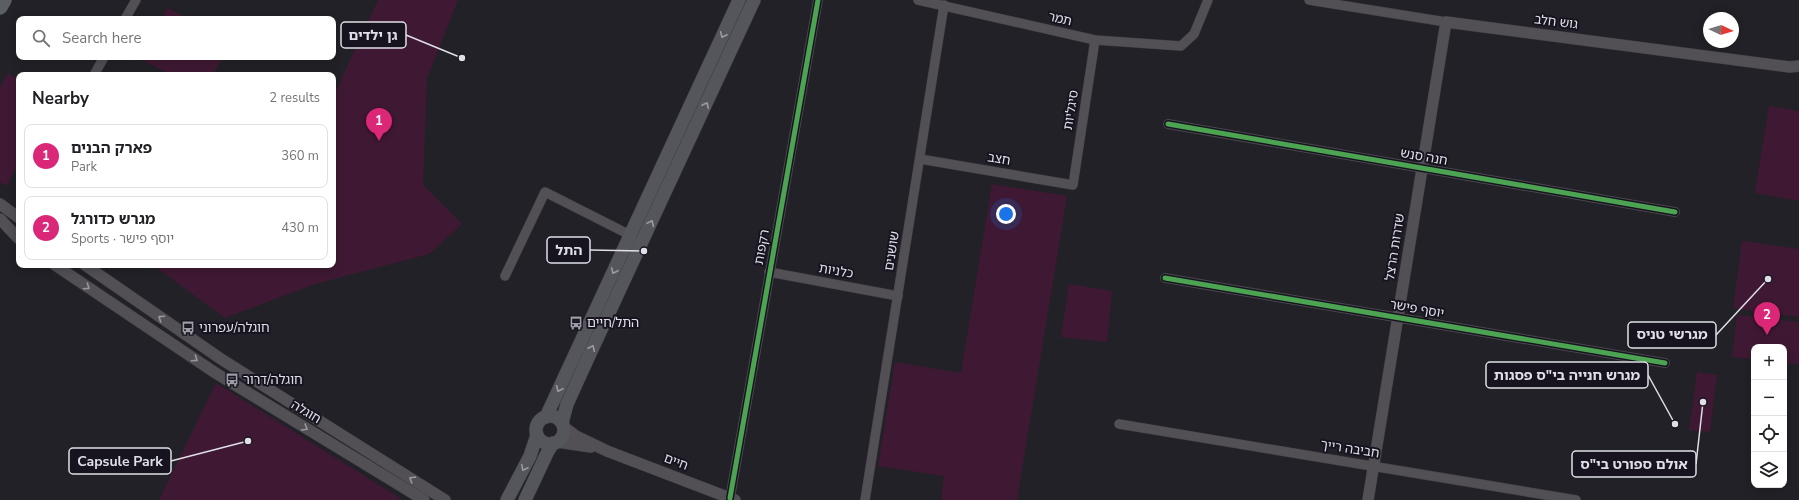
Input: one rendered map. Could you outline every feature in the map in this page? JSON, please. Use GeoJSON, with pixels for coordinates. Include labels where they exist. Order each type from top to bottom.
{"type":"FeatureCollection","features":[{"type":"Feature","properties":{"kind":"highway"},"geometry":{"type":"LineString","coordinates":[[0,7],[4,0]]}},
{"type":"Feature","properties":{"kind":"main road"},"geometry":{"type":"LineString","coordinates":[[507,500],[530,456],[537,435],[537,426],[542,419],[546,417],[739,0]]}},
{"type":"Feature","properties":{"kind":"main road"},"geometry":{"type":"LineString","coordinates":[[525,500],[548,451],[562,436],[567,404],[754,0]]}},
{"type":"Feature","properties":{"kind":"main road"},"geometry":{"type":"LineString","coordinates":[[546,417],[555,417],[563,425]]}},
{"type":"Feature","properties":{"kind":"main road"},"geometry":{"type":"LineString","coordinates":[[537,435],[543,442],[555,442]]}},
{"type":"Feature","properties":{"kind":"street"},"geometry":{"type":"LineString","coordinates":[[127,16],[136,0]]}},
{"type":"Feature","properties":{"kind":"street","name":"רקפות"},"geometry":{"type":"LineString","coordinates":[[732,499],[769,272],[818,0]]}},
{"type":"Feature","properties":{"kind":"street","name":"תמר"},"geometry":{"type":"LineString","coordinates":[[918,0],[1095,40],[1181,46],[1194,34],[1208,0]]}},
{"type":"Feature","properties":{"kind":"street","name":"גוש חלב"},"geometry":{"type":"LineString","coordinates":[[1309,0],[1446,22],[1796,68]]}},
{"type":"Feature","properties":{"kind":"street","name":"שושנים"},"geometry":{"type":"LineString","coordinates":[[865,500],[944,5]]}},
{"type":"Feature","properties":{"kind":"street","name":"שדרות הרצל"},"geometry":{"type":"LineString","coordinates":[[1368,500],[1446,22]]}},
{"type":"Feature","properties":{"kind":"street","name":"סיגליות"},"geometry":{"type":"LineString","coordinates":[[1073,185],[1095,40]]}},
{"type":"Feature","properties":{"kind":"street"},"geometry":{"type":"LineString","coordinates":[[96,72],[102,60]]}},
{"type":"Feature","properties":{"kind":"street","name":"חנה סנש"},"geometry":{"type":"LineString","coordinates":[[1168,124],[1675,212]]}},
{"type":"Feature","properties":{"kind":"street","name":"חצב"},"geometry":{"type":"LineString","coordinates":[[920,160],[1073,185]]}},
{"type":"Feature","properties":{"kind":"street"},"geometry":{"type":"LineString","coordinates":[[506,276],[545,192],[633,238],[636,247],[635,259]]}},
{"type":"Feature","properties":{"kind":"street"},"geometry":{"type":"LineString","coordinates":[[0,204],[16,214]]}},
{"type":"Feature","properties":{"kind":"street"},"geometry":{"type":"LineString","coordinates":[[0,219],[16,236]]}},
{"type":"Feature","properties":{"kind":"street","name":"חוגלה"},"geometry":{"type":"LineString","coordinates":[[58,268],[214,372],[424,500]]}},
{"type":"Feature","properties":{"kind":"street","name":"חוגלה"},"geometry":{"type":"LineString","coordinates":[[89,268],[221,359],[445,500]]}},
{"type":"Feature","properties":{"kind":"street","name":"כלניות"},"geometry":{"type":"LineString","coordinates":[[769,272],[898,296]]}},
{"type":"Feature","properties":{"kind":"street","name":"יוסף פישר"},"geometry":{"type":"LineString","coordinates":[[1165,278],[1665,362]]}},
{"type":"Feature","properties":{"kind":"street","name":"חביבה רייך"},"geometry":{"type":"LineString","coordinates":[[1119,424],[1576,500]]}},
{"type":"Feature","properties":{"kind":"street","name":"חיים"},"geometry":{"type":"LineString","coordinates":[[563,425],[576,436],[607,450],[732,499]]}},
{"type":"Feature","properties":{"kind":"street","name":"חיים"},"geometry":{"type":"LineString","coordinates":[[555,442],[607,450]]}},
{"type":"Feature","properties":{"kind":"shaded area"},"geometry":{"type":"Polygon","coordinates":[[[378,0],[458,0],[427,78],[423,185],[462,224],[429,254],[315,284],[225,318],[157,268],[336,268],[336,91],[378,0]]]}},
{"type":"Feature","properties":{"kind":"shaded area"},"geometry":{"type":"Polygon","coordinates":[[[167,8],[183,16],[163,16],[167,8]]]}},
{"type":"Feature","properties":{"kind":"shaded area"},"geometry":{"type":"Polygon","coordinates":[[[142,60],[220,60],[214,72],[166,72],[142,60]]]}},
{"type":"Feature","properties":{"kind":"shaded area"},"geometry":{"type":"Polygon","coordinates":[[[8,73],[16,78],[16,167],[7,186],[0,182],[0,87],[8,73]]]}},
{"type":"Feature","properties":{"kind":"shaded area"},"geometry":{"type":"Polygon","coordinates":[[[1769,106],[1799,111],[1799,201],[1755,193],[1769,106]]]}},
{"type":"Feature","properties":{"kind":"shaded area"},"geometry":{"type":"Polygon","coordinates":[[[992,184],[1067,196],[1017,500],[941,500],[944,476],[878,466],[895,362],[961,373],[992,184]]]}},
{"type":"Feature","properties":{"kind":"shaded area"},"geometry":{"type":"Polygon","coordinates":[[[1742,241],[1799,249],[1799,317],[1733,308],[1742,241]]]}},
{"type":"Feature","properties":{"kind":"shaded area"},"geometry":{"type":"Polygon","coordinates":[[[1069,284],[1112,291],[1107,342],[1061,337],[1069,284]]]}},
{"type":"Feature","properties":{"kind":"shaded area"},"geometry":{"type":"Polygon","coordinates":[[[1737,315],[1799,322],[1799,364],[1787,363],[1787,344],[1751,344],[1751,359],[1732,357],[1737,315]]]}},
{"type":"Feature","properties":{"kind":"shaded area"},"geometry":{"type":"Polygon","coordinates":[[[1697,372],[1717,375],[1710,432],[1689,430],[1697,372]]]}},
{"type":"Feature","properties":{"kind":"shaded area"},"geometry":{"type":"Polygon","coordinates":[[[216,383],[403,500],[159,500],[216,383]]]}},
{"type":"Feature","properties":{"kind":"cycle path"},"geometry":{"type":"LineString","coordinates":[[730,498],[818,0]]}},
{"type":"Feature","properties":{"kind":"cycle path"},"geometry":{"type":"LineString","coordinates":[[1168,124],[1675,212]]}},
{"type":"Feature","properties":{"kind":"cycle path"},"geometry":{"type":"LineString","coordinates":[[1165,278],[1665,363]]}},
{"type":"Feature","properties":{"kind":"place","name":"גן ילדים"},"geometry":{"type":"Point","coordinates":[462,58]}},
{"type":"Feature","properties":{"kind":"place","name":"פארק הבנים"},"geometry":{"type":"Point","coordinates":[379,141]}},
{"type":"Feature","properties":{"kind":"place","name":"התל"},"geometry":{"type":"Point","coordinates":[644,251]}},
{"type":"Feature","properties":{"kind":"place","name":"מגרשי טניס"},"geometry":{"type":"Point","coordinates":[1768,279]}},
{"type":"Feature","properties":{"kind":"place","name":"התל/חיים"},"geometry":{"type":"Point","coordinates":[576,323]}},
{"type":"Feature","properties":{"kind":"place","name":"חוגלה/עפרוני"},"geometry":{"type":"Point","coordinates":[188,328]}},
{"type":"Feature","properties":{"kind":"place","name":"מגרש כדורגל"},"geometry":{"type":"Point","coordinates":[1767,335]}},
{"type":"Feature","properties":{"kind":"place","name":"חוגלה/דרור"},"geometry":{"type":"Point","coordinates":[232,380]}},
{"type":"Feature","properties":{"kind":"place","name":"אולם ספורט בי\"ס"},"geometry":{"type":"Point","coordinates":[1703,402]}},
{"type":"Feature","properties":{"kind":"place","name":"מגרש חנייה בי\"ס פסגות"},"geometry":{"type":"Point","coordinates":[1675,424]}},
{"type":"Feature","properties":{"kind":"place","name":"Capsule Park"},"geometry":{"type":"Point","coordinates":[248,441]}}]}
